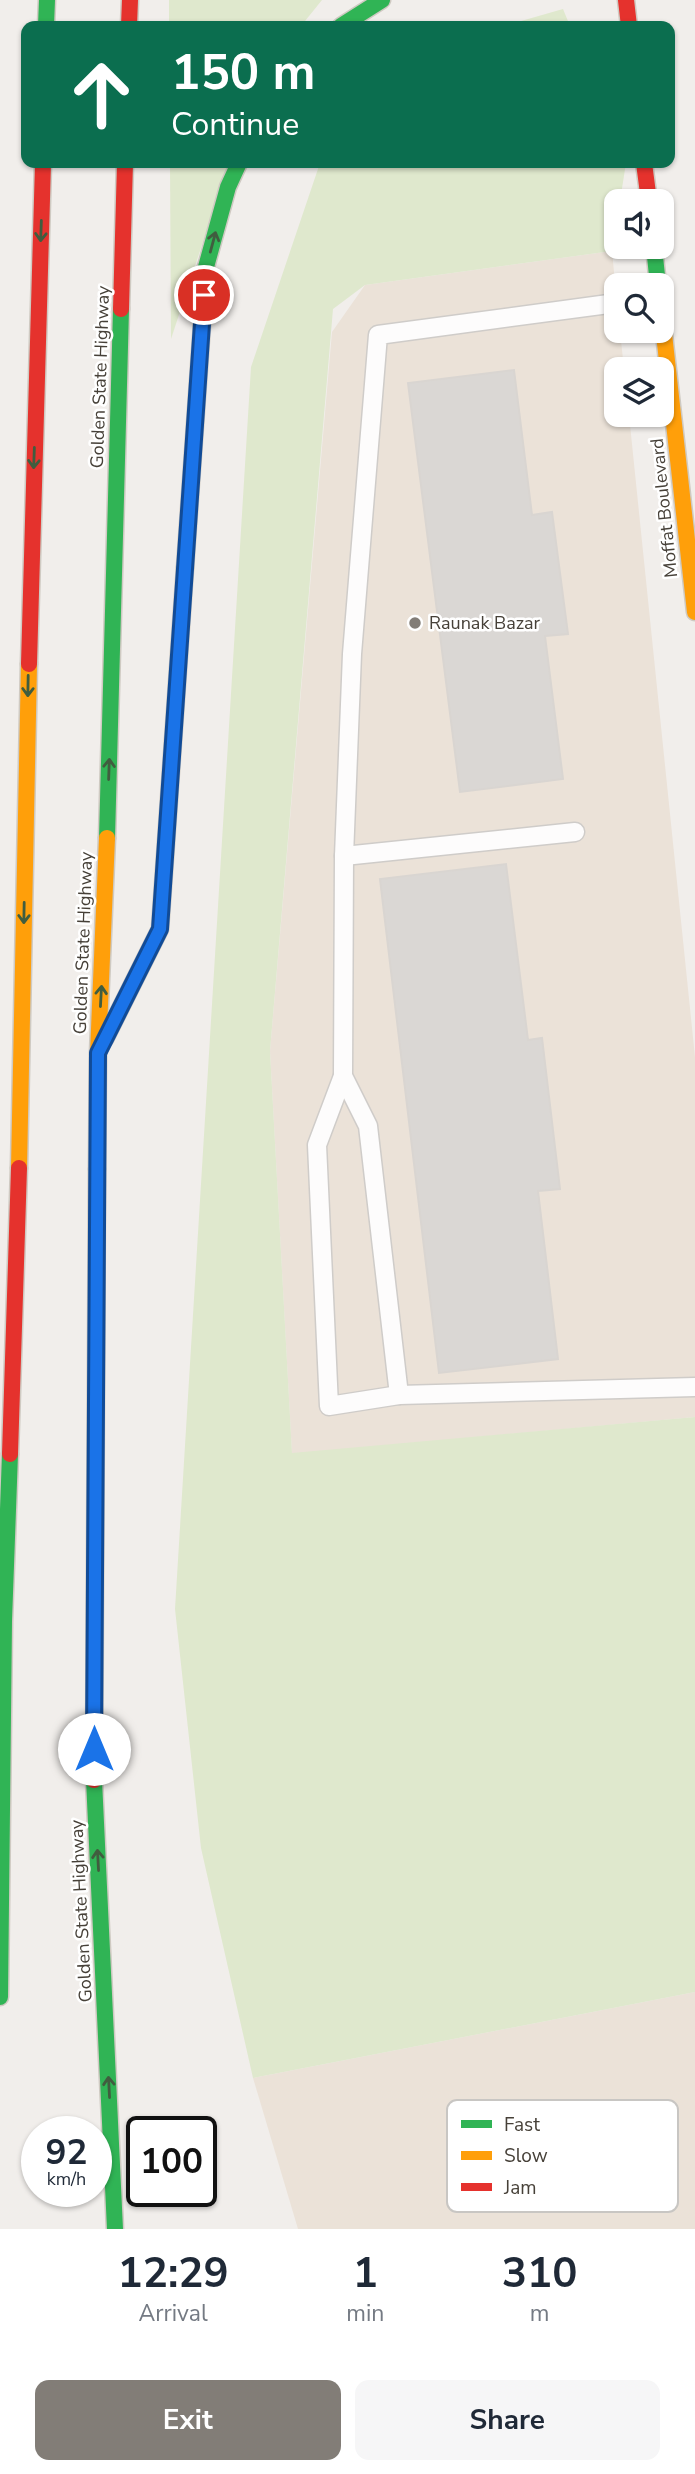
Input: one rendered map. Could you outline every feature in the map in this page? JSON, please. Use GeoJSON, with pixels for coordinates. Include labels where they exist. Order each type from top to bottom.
{"type":"FeatureCollection","features":[{"type":"Feature","properties":{"kind":"main road"},"geometry":{"type":"LineString","coordinates":[[47,0],[47,21]]}},
{"type":"Feature","properties":{"kind":"main road"},"geometry":{"type":"LineString","coordinates":[[129,21],[130,0]]}},
{"type":"Feature","properties":{"kind":"main road"},"geometry":{"type":"LineString","coordinates":[[349,21],[382,0]]}},
{"type":"Feature","properties":{"kind":"main road"},"geometry":{"type":"LineString","coordinates":[[626,0],[628,21]]}},
{"type":"Feature","properties":{"kind":"main road"},"geometry":{"type":"LineString","coordinates":[[0,1997],[4,1621],[18,1209],[28,691],[43,168]]}},
{"type":"Feature","properties":{"kind":"main road","name":"Golden State Highway"},"geometry":{"type":"LineString","coordinates":[[115,2229],[94,1777],[98,1053],[104,946],[125,168]]}},
{"type":"Feature","properties":{"kind":"main road"},"geometry":{"type":"LineString","coordinates":[[98,1053],[160,929],[206,267],[228,187],[237,168]]}},
{"type":"Feature","properties":{"kind":"main road"},"geometry":{"type":"LineString","coordinates":[[645,168],[647,189]]}},
{"type":"Feature","properties":{"kind":"main road","name":"Moffat Boulevard"},"geometry":{"type":"LineString","coordinates":[[665,343],[695,612]]}},
{"type":"Feature","properties":{"kind":"main road"},"geometry":{"type":"LineString","coordinates":[[4,1072],[18,1209]]}},
{"type":"Feature","properties":{"kind":"lane"},"geometry":{"type":"LineString","coordinates":[[604,305],[378,335],[352,654],[344,856],[343,1076],[317,1145],[329,1406],[399,1395],[695,1387]]}},
{"type":"Feature","properties":{"kind":"lane"},"geometry":{"type":"LineString","coordinates":[[344,856],[575,832]]}},
{"type":"Feature","properties":{"kind":"lane"},"geometry":{"type":"LineString","coordinates":[[343,1076],[368,1126],[399,1395]]}},
{"type":"Feature","properties":{"kind":"shaded area"},"geometry":{"type":"Polygon","coordinates":[[[604,252],[604,259],[613,259],[614,273],[604,273],[604,343],[621,343],[623,357],[604,357],[604,427],[630,427],[695,1057],[695,1417],[292,1454],[270,1051],[332,332],[365,285],[604,252]]]}},
{"type":"Feature","properties":{"kind":"shaded area"},"geometry":{"type":"Polygon","coordinates":[[[695,1992],[695,2229],[298,2229],[253,2078],[695,1992]]]}},
{"type":"Feature","properties":{"kind":"green space"},"geometry":{"type":"Polygon","coordinates":[[[169,0],[322,0],[305,21],[169,21],[169,0]]]}},
{"type":"Feature","properties":{"kind":"green space"},"geometry":{"type":"Polygon","coordinates":[[[563,9],[568,21],[521,21],[563,9]]]}},
{"type":"Feature","properties":{"kind":"green space"},"geometry":{"type":"Polygon","coordinates":[[[170,168],[227,168],[171,339],[170,168]]]}},
{"type":"Feature","properties":{"kind":"green space"},"geometry":{"type":"Polygon","coordinates":[[[318,168],[625,168],[622,189],[604,189],[604,252],[365,285],[333,309],[270,1051],[292,1453],[695,1417],[695,1992],[253,2078],[201,1848],[175,1609],[251,367],[318,168]]]}},
{"type":"Feature","properties":{"kind":"building"},"geometry":{"type":"Polygon","coordinates":[[[514,370],[532,515],[552,512],[568,634],[545,636],[563,779],[460,792],[408,383],[514,370]]]}},
{"type":"Feature","properties":{"kind":"building"},"geometry":{"type":"Polygon","coordinates":[[[506,864],[528,1040],[542,1038],[560,1189],[538,1191],[558,1359],[439,1373],[380,879],[506,864]]]}},
{"type":"Feature","properties":{"kind":"traffic: fast"},"geometry":{"type":"LineString","coordinates":[[46,21],[47,0]]}},
{"type":"Feature","properties":{"kind":"traffic: fast"},"geometry":{"type":"LineString","coordinates":[[349,21],[382,0]]}},
{"type":"Feature","properties":{"kind":"traffic: fast"},"geometry":{"type":"LineString","coordinates":[[185,568],[206,267],[228,187],[237,168]]}},
{"type":"Feature","properties":{"kind":"traffic: fast"},"geometry":{"type":"LineString","coordinates":[[655,259],[657,273]]}},
{"type":"Feature","properties":{"kind":"traffic: fast"},"geometry":{"type":"LineString","coordinates":[[107,838],[121,309]]}},
{"type":"Feature","properties":{"kind":"traffic: fast"},"geometry":{"type":"LineString","coordinates":[[0,1997],[4,1621],[10,1454]]}},
{"type":"Feature","properties":{"kind":"traffic: fast"},"geometry":{"type":"LineString","coordinates":[[94,1780],[115,2229]]}},
{"type":"Feature","properties":{"kind":"traffic: slow"},"geometry":{"type":"LineString","coordinates":[[665,343],[695,612]]}},
{"type":"Feature","properties":{"kind":"traffic: slow"},"geometry":{"type":"LineString","coordinates":[[19,1168],[29,664]]}},
{"type":"Feature","properties":{"kind":"traffic: slow"},"geometry":{"type":"LineString","coordinates":[[97,1169],[98,1053],[107,838]]}},
{"type":"Feature","properties":{"kind":"traffic: jam"},"geometry":{"type":"LineString","coordinates":[[129,21],[130,0]]}},
{"type":"Feature","properties":{"kind":"traffic: jam"},"geometry":{"type":"LineString","coordinates":[[626,0],[628,21]]}},
{"type":"Feature","properties":{"kind":"traffic: jam"},"geometry":{"type":"LineString","coordinates":[[29,664],[43,168]]}},
{"type":"Feature","properties":{"kind":"traffic: jam"},"geometry":{"type":"LineString","coordinates":[[121,309],[125,168]]}},
{"type":"Feature","properties":{"kind":"traffic: jam"},"geometry":{"type":"LineString","coordinates":[[645,168],[647,189]]}},
{"type":"Feature","properties":{"kind":"traffic: jam"},"geometry":{"type":"LineString","coordinates":[[105,1039],[160,929],[185,568]]}},
{"type":"Feature","properties":{"kind":"traffic: jam"},"geometry":{"type":"LineString","coordinates":[[10,1454],[19,1168]]}},
{"type":"Feature","properties":{"kind":"traffic: jam"},"geometry":{"type":"LineString","coordinates":[[94,1780],[97,1169]]}},
{"type":"Feature","properties":{"kind":"place","name":"Raunak Bazar"},"geometry":{"type":"Point","coordinates":[415,623]}},
{"type":"Feature","properties":{"kind":"route"},"geometry":{"type":"LineString","coordinates":[[94,1749],[98,1053],[160,929],[204,295]]}}]}
